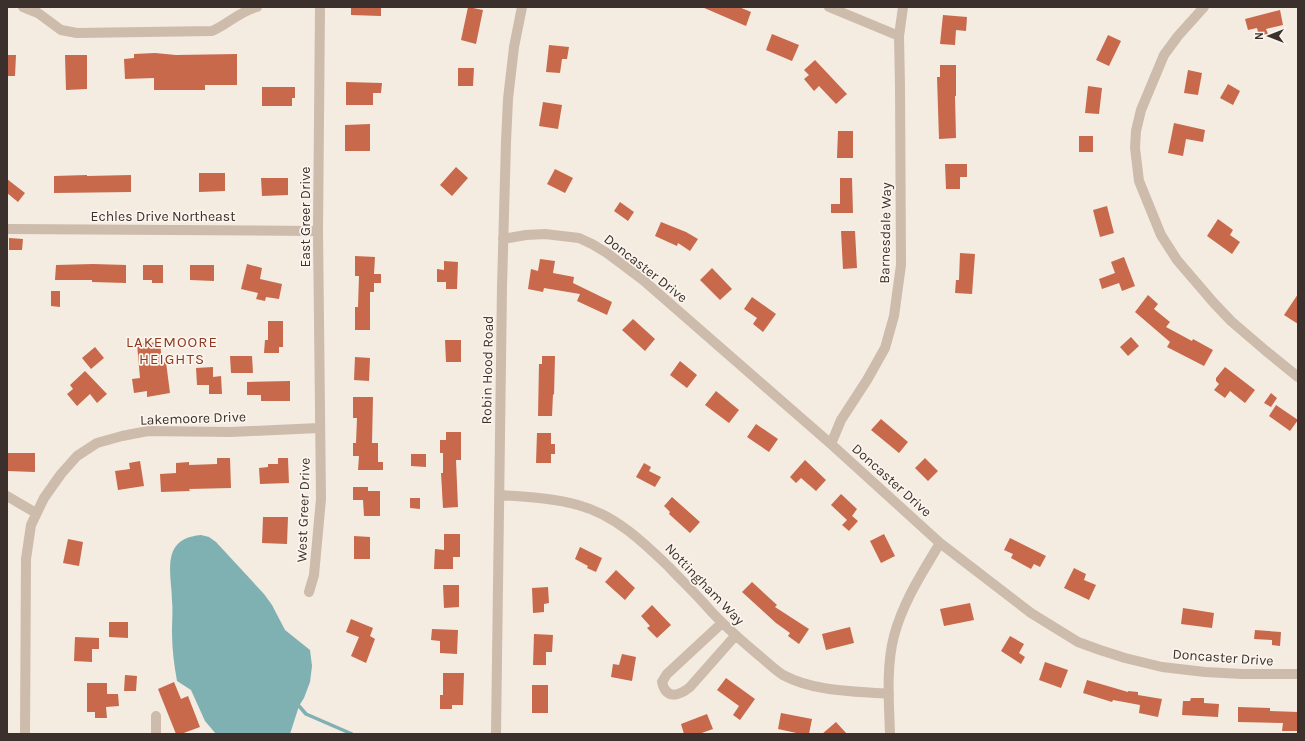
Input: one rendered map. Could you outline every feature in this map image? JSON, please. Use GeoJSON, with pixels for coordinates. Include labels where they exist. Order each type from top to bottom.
{"type":"FeatureCollection","features":[{"type":"Feature","properties":{"kind":"street"},"geometry":{"type":"LineString","coordinates":[[23,7],[38,13],[61,30],[77,33],[212,31],[246,11],[257,7]]}},
{"type":"Feature","properties":{"kind":"street","name":"East Greer Drive"},"geometry":{"type":"LineString","coordinates":[[319,428],[318,231],[320,7]]}},
{"type":"Feature","properties":{"kind":"street","name":"Robin Hood Road"},"geometry":{"type":"LineString","coordinates":[[496,734],[503,239],[508,99],[514,47],[522,7]]}},
{"type":"Feature","properties":{"kind":"street"},"geometry":{"type":"LineString","coordinates":[[829,7],[898,36]]}},
{"type":"Feature","properties":{"kind":"street","name":"Barnesdale Way"},"geometry":{"type":"LineString","coordinates":[[831,444],[841,420],[867,380],[885,348],[894,316],[901,265],[900,86],[898,36],[903,7]]}},
{"type":"Feature","properties":{"kind":"street"},"geometry":{"type":"LineString","coordinates":[[1204,7],[1178,36],[1164,55],[1141,110],[1136,131],[1135,148],[1139,181],[1161,235],[1176,260],[1232,321],[1298,377]]}},
{"type":"Feature","properties":{"kind":"street","name":"Echles Drive Northeast"},"geometry":{"type":"LineString","coordinates":[[7,229],[318,231]]}},
{"type":"Feature","properties":{"kind":"street","name":"Doncaster Drive"},"geometry":{"type":"LineString","coordinates":[[503,239],[526,235],[545,234],[579,238],[607,253],[643,280],[831,444],[940,543],[1032,613],[1078,642],[1125,658],[1162,667],[1205,672],[1242,674],[1298,674]]}},
{"type":"Feature","properties":{"kind":"street","name":"Lakemoore Drive"},"geometry":{"type":"LineString","coordinates":[[25,734],[26,559],[31,525],[44,498],[61,474],[77,456],[97,443],[148,431],[231,432],[319,428]]}},
{"type":"Feature","properties":{"kind":"street","name":"West Greer Drive"},"geometry":{"type":"LineString","coordinates":[[309,592],[314,575],[320,499],[319,428]]}},
{"type":"Feature","properties":{"kind":"street","name":"Nottingham Way"},"geometry":{"type":"LineString","coordinates":[[500,495],[550,499],[577,504],[611,518],[647,546],[735,636],[782,674],[794,680],[813,686],[889,694]]}},
{"type":"Feature","properties":{"kind":"street"},"geometry":{"type":"LineString","coordinates":[[7,496],[36,513]]}},
{"type":"Feature","properties":{"kind":"street"},"geometry":{"type":"LineString","coordinates":[[890,734],[890,663],[894,637],[900,617],[913,588],[940,543]]}},
{"type":"Feature","properties":{"kind":"street"},"geometry":{"type":"LineString","coordinates":[[722,623],[667,674],[662,682],[664,688],[669,693],[675,695],[682,693],[735,636]]}},
{"type":"Feature","properties":{"kind":"street"},"geometry":{"type":"LineString","coordinates":[[156,716],[156,734]]}},
{"type":"Feature","properties":{"kind":"water"},"geometry":{"type":"Polygon","coordinates":[[[201,535],[209,537],[216,542],[264,594],[272,605],[285,630],[310,650],[312,666],[310,682],[304,698],[299,706],[290,734],[216,734],[205,721],[191,690],[177,681],[172,644],[170,563],[175,547],[181,541],[192,536],[201,535]]]}},
{"type":"Feature","properties":{"kind":"building"},"geometry":{"type":"Polygon","coordinates":[[[351,7],[381,7],[381,16],[351,15],[351,7]]]}},
{"type":"Feature","properties":{"kind":"building"},"geometry":{"type":"Polygon","coordinates":[[[468,7],[483,10],[476,44],[461,40],[468,7]]]}},
{"type":"Feature","properties":{"kind":"building"},"geometry":{"type":"Polygon","coordinates":[[[702,7],[739,7],[751,12],[746,26],[702,7]]]}},
{"type":"Feature","properties":{"kind":"building"},"geometry":{"type":"Polygon","coordinates":[[[1280,10],[1283,25],[1266,29],[1268,34],[1259,36],[1257,28],[1248,30],[1245,19],[1280,10]]]}},
{"type":"Feature","properties":{"kind":"building"},"geometry":{"type":"Polygon","coordinates":[[[943,15],[967,17],[966,31],[956,30],[955,45],[940,44],[943,15]]]}},
{"type":"Feature","properties":{"kind":"building"},"geometry":{"type":"Polygon","coordinates":[[[772,34],[799,45],[792,61],[766,50],[772,34]]]}},
{"type":"Feature","properties":{"kind":"building"},"geometry":{"type":"Polygon","coordinates":[[[1108,35],[1121,41],[1109,66],[1096,60],[1108,35]]]}},
{"type":"Feature","properties":{"kind":"building"},"geometry":{"type":"Polygon","coordinates":[[[549,45],[569,47],[567,59],[562,59],[560,73],[546,72],[549,45]]]}},
{"type":"Feature","properties":{"kind":"building"},"geometry":{"type":"Polygon","coordinates":[[[155,53],[176,55],[237,54],[237,85],[205,85],[205,90],[154,90],[154,78],[125,79],[124,59],[134,58],[134,54],[155,53]]]}},
{"type":"Feature","properties":{"kind":"building"},"geometry":{"type":"Polygon","coordinates":[[[7,55],[16,55],[15,76],[7,76],[7,55]]]}},
{"type":"Feature","properties":{"kind":"building"},"geometry":{"type":"Polygon","coordinates":[[[65,55],[87,55],[87,89],[66,90],[65,55]]]}},
{"type":"Feature","properties":{"kind":"building"},"geometry":{"type":"Polygon","coordinates":[[[815,60],[847,94],[836,104],[819,86],[814,91],[804,79],[809,75],[804,70],[815,60]]]}},
{"type":"Feature","properties":{"kind":"building"},"geometry":{"type":"Polygon","coordinates":[[[940,65],[956,65],[956,138],[939,139],[937,77],[940,77],[940,65]]]}},
{"type":"Feature","properties":{"kind":"building"},"geometry":{"type":"Polygon","coordinates":[[[458,68],[474,68],[473,86],[458,86],[458,68]]]}},
{"type":"Feature","properties":{"kind":"building"},"geometry":{"type":"Polygon","coordinates":[[[1188,70],[1202,73],[1198,95],[1184,93],[1188,70]]]}},
{"type":"Feature","properties":{"kind":"building"},"geometry":{"type":"Polygon","coordinates":[[[346,82],[382,83],[381,93],[373,93],[373,105],[346,105],[346,82]]]}},
{"type":"Feature","properties":{"kind":"building"},"geometry":{"type":"Polygon","coordinates":[[[1228,84],[1240,91],[1233,105],[1220,98],[1228,84]]]}},
{"type":"Feature","properties":{"kind":"building"},"geometry":{"type":"Polygon","coordinates":[[[1088,86],[1102,88],[1099,114],[1085,113],[1088,86]]]}},
{"type":"Feature","properties":{"kind":"building"},"geometry":{"type":"Polygon","coordinates":[[[262,87],[295,87],[295,98],[292,98],[292,106],[262,106],[262,87]]]}},
{"type":"Feature","properties":{"kind":"building"},"geometry":{"type":"Polygon","coordinates":[[[543,102],[562,105],[558,129],[539,126],[543,102]]]}},
{"type":"Feature","properties":{"kind":"building"},"geometry":{"type":"Polygon","coordinates":[[[1174,123],[1205,130],[1203,142],[1186,139],[1183,156],[1168,153],[1174,123]]]}},
{"type":"Feature","properties":{"kind":"building"},"geometry":{"type":"Polygon","coordinates":[[[370,124],[370,151],[345,151],[345,125],[370,124]]]}},
{"type":"Feature","properties":{"kind":"building"},"geometry":{"type":"Polygon","coordinates":[[[838,131],[853,131],[853,158],[837,158],[838,131]]]}},
{"type":"Feature","properties":{"kind":"building"},"geometry":{"type":"Polygon","coordinates":[[[1079,136],[1093,136],[1093,152],[1079,152],[1079,136]]]}},
{"type":"Feature","properties":{"kind":"building"},"geometry":{"type":"Polygon","coordinates":[[[945,164],[967,164],[967,177],[960,177],[960,189],[946,189],[945,164]]]}},
{"type":"Feature","properties":{"kind":"building"},"geometry":{"type":"Polygon","coordinates":[[[456,167],[468,178],[452,196],[440,185],[456,167]]]}},
{"type":"Feature","properties":{"kind":"building"},"geometry":{"type":"Polygon","coordinates":[[[555,169],[573,178],[565,193],[547,184],[555,169]]]}},
{"type":"Feature","properties":{"kind":"building"},"geometry":{"type":"Polygon","coordinates":[[[199,173],[225,173],[225,191],[199,192],[199,173]]]}},
{"type":"Feature","properties":{"kind":"building"},"geometry":{"type":"Polygon","coordinates":[[[131,175],[131,192],[54,193],[54,176],[131,175]]]}},
{"type":"Feature","properties":{"kind":"building"},"geometry":{"type":"Polygon","coordinates":[[[261,178],[288,178],[288,195],[262,196],[261,178]]]}},
{"type":"Feature","properties":{"kind":"building"},"geometry":{"type":"Polygon","coordinates":[[[840,178],[852,178],[853,213],[831,213],[831,204],[840,204],[840,178]]]}},
{"type":"Feature","properties":{"kind":"building"},"geometry":{"type":"Polygon","coordinates":[[[7,179],[25,193],[18,202],[7,193],[7,179]]]}},
{"type":"Feature","properties":{"kind":"building"},"geometry":{"type":"Polygon","coordinates":[[[620,202],[634,212],[628,221],[614,211],[620,202]]]}},
{"type":"Feature","properties":{"kind":"building"},"geometry":{"type":"Polygon","coordinates":[[[1107,206],[1114,233],[1100,237],[1093,210],[1107,206]]]}},
{"type":"Feature","properties":{"kind":"building"},"geometry":{"type":"Polygon","coordinates":[[[1218,219],[1233,230],[1230,235],[1240,242],[1232,254],[1207,236],[1218,219]]]}},
{"type":"Feature","properties":{"kind":"building"},"geometry":{"type":"Polygon","coordinates":[[[661,222],[686,232],[698,239],[690,251],[678,243],[677,246],[655,236],[661,222]]]}},
{"type":"Feature","properties":{"kind":"building"},"geometry":{"type":"Polygon","coordinates":[[[841,231],[855,231],[857,268],[843,269],[841,231]]]}},
{"type":"Feature","properties":{"kind":"building"},"geometry":{"type":"Polygon","coordinates":[[[9,238],[23,239],[22,250],[9,250],[9,238]]]}},
{"type":"Feature","properties":{"kind":"building"},"geometry":{"type":"Polygon","coordinates":[[[960,253],[975,254],[972,294],[955,293],[956,280],[959,280],[960,253]]]}},
{"type":"Feature","properties":{"kind":"building"},"geometry":{"type":"Polygon","coordinates":[[[355,256],[375,257],[374,274],[381,274],[381,283],[374,283],[374,292],[370,292],[370,330],[355,330],[355,307],[358,307],[359,276],[355,276],[355,256]]]}},
{"type":"Feature","properties":{"kind":"building"},"geometry":{"type":"Polygon","coordinates":[[[1124,257],[1135,286],[1122,291],[1119,283],[1102,289],[1099,279],[1115,273],[1111,262],[1124,257]]]}},
{"type":"Feature","properties":{"kind":"building"},"geometry":{"type":"Polygon","coordinates":[[[540,259],[555,261],[553,273],[574,277],[573,283],[612,302],[607,315],[577,301],[580,294],[544,288],[543,292],[528,289],[531,269],[538,271],[540,259]]]}},
{"type":"Feature","properties":{"kind":"building"},"geometry":{"type":"Polygon","coordinates":[[[444,261],[458,262],[457,289],[446,289],[446,282],[437,282],[437,269],[444,270],[444,261]]]}},
{"type":"Feature","properties":{"kind":"building"},"geometry":{"type":"Polygon","coordinates":[[[247,264],[262,268],[260,279],[282,284],[279,299],[266,297],[265,301],[256,299],[258,293],[241,289],[247,264]]]}},
{"type":"Feature","properties":{"kind":"building"},"geometry":{"type":"Polygon","coordinates":[[[56,265],[126,265],[126,283],[92,282],[92,280],[55,280],[56,265]]]}},
{"type":"Feature","properties":{"kind":"building"},"geometry":{"type":"Polygon","coordinates":[[[143,265],[163,265],[163,283],[152,283],[152,280],[143,280],[143,265]]]}},
{"type":"Feature","properties":{"kind":"building"},"geometry":{"type":"Polygon","coordinates":[[[190,265],[214,265],[214,281],[190,280],[190,265]]]}},
{"type":"Feature","properties":{"kind":"building"},"geometry":{"type":"Polygon","coordinates":[[[712,268],[732,289],[720,300],[700,280],[712,268]]]}},
{"type":"Feature","properties":{"kind":"building"},"geometry":{"type":"Polygon","coordinates":[[[51,291],[60,291],[60,307],[51,306],[51,291]]]}},
{"type":"Feature","properties":{"kind":"building"},"geometry":{"type":"Polygon","coordinates":[[[1298,294],[1298,324],[1284,315],[1298,294]]]}},
{"type":"Feature","properties":{"kind":"building"},"geometry":{"type":"Polygon","coordinates":[[[1148,295],[1158,304],[1154,309],[1170,322],[1166,327],[1213,350],[1204,366],[1167,347],[1170,342],[1135,312],[1148,295]]]}},
{"type":"Feature","properties":{"kind":"building"},"geometry":{"type":"Polygon","coordinates":[[[752,297],[776,314],[763,332],[753,324],[757,318],[744,309],[752,297]]]}},
{"type":"Feature","properties":{"kind":"building"},"geometry":{"type":"Polygon","coordinates":[[[633,319],[655,339],[645,351],[622,330],[633,319]]]}},
{"type":"Feature","properties":{"kind":"building"},"geometry":{"type":"Polygon","coordinates":[[[268,321],[283,321],[283,347],[279,347],[279,353],[264,353],[265,340],[268,340],[268,321]]]}},
{"type":"Feature","properties":{"kind":"building"},"geometry":{"type":"Polygon","coordinates":[[[1131,337],[1139,346],[1128,356],[1120,347],[1131,337]]]}},
{"type":"Feature","properties":{"kind":"building"},"geometry":{"type":"Polygon","coordinates":[[[445,340],[461,340],[461,362],[446,362],[445,340]]]}},
{"type":"Feature","properties":{"kind":"building"},"geometry":{"type":"Polygon","coordinates":[[[160,342],[162,362],[166,362],[170,393],[147,397],[147,391],[134,393],[132,379],[140,378],[137,344],[160,342]]]}},
{"type":"Feature","properties":{"kind":"building"},"geometry":{"type":"Polygon","coordinates":[[[95,347],[104,358],[91,369],[82,358],[95,347]]]}},
{"type":"Feature","properties":{"kind":"building"},"geometry":{"type":"Polygon","coordinates":[[[230,356],[252,356],[253,373],[231,373],[230,356]]]}},
{"type":"Feature","properties":{"kind":"building"},"geometry":{"type":"Polygon","coordinates":[[[542,356],[555,356],[552,416],[538,416],[539,364],[542,364],[542,356]]]}},
{"type":"Feature","properties":{"kind":"building"},"geometry":{"type":"Polygon","coordinates":[[[355,357],[370,358],[369,381],[354,380],[355,357]]]}},
{"type":"Feature","properties":{"kind":"building"},"geometry":{"type":"Polygon","coordinates":[[[680,361],[697,375],[687,388],[670,375],[680,361]]]}},
{"type":"Feature","properties":{"kind":"building"},"geometry":{"type":"Polygon","coordinates":[[[213,367],[213,377],[221,376],[222,394],[209,394],[209,385],[197,385],[196,368],[213,367]]]}},
{"type":"Feature","properties":{"kind":"building"},"geometry":{"type":"Polygon","coordinates":[[[1225,367],[1255,390],[1245,403],[1230,391],[1225,398],[1214,390],[1219,384],[1216,381],[1216,378],[1225,367]]]}},
{"type":"Feature","properties":{"kind":"building"},"geometry":{"type":"Polygon","coordinates":[[[85,371],[107,394],[97,403],[90,394],[77,406],[67,394],[73,389],[70,385],[85,371]]]}},
{"type":"Feature","properties":{"kind":"building"},"geometry":{"type":"Polygon","coordinates":[[[290,381],[290,401],[261,401],[261,395],[247,395],[247,382],[290,381]]]}},
{"type":"Feature","properties":{"kind":"building"},"geometry":{"type":"Polygon","coordinates":[[[716,391],[739,410],[729,423],[705,405],[716,391]]]}},
{"type":"Feature","properties":{"kind":"building"},"geometry":{"type":"Polygon","coordinates":[[[1271,393],[1277,398],[1271,407],[1264,403],[1271,393]]]}},
{"type":"Feature","properties":{"kind":"building"},"geometry":{"type":"Polygon","coordinates":[[[353,397],[373,397],[372,443],[378,443],[378,462],[383,462],[383,470],[358,470],[359,456],[353,456],[353,443],[356,443],[357,418],[353,418],[353,397]]]}},
{"type":"Feature","properties":{"kind":"building"},"geometry":{"type":"Polygon","coordinates":[[[1276,405],[1298,420],[1290,431],[1269,416],[1276,405]]]}},
{"type":"Feature","properties":{"kind":"building"},"geometry":{"type":"Polygon","coordinates":[[[881,419],[908,442],[899,453],[871,430],[881,419]]]}},
{"type":"Feature","properties":{"kind":"building"},"geometry":{"type":"Polygon","coordinates":[[[756,424],[778,439],[769,452],[747,437],[756,424]]]}},
{"type":"Feature","properties":{"kind":"building"},"geometry":{"type":"Polygon","coordinates":[[[446,432],[461,432],[461,460],[456,460],[458,507],[443,508],[441,473],[443,473],[443,453],[440,453],[440,440],[446,440],[446,432]]]}},
{"type":"Feature","properties":{"kind":"building"},"geometry":{"type":"Polygon","coordinates":[[[537,433],[551,433],[551,444],[555,444],[555,454],[551,454],[551,463],[536,463],[537,433]]]}},
{"type":"Feature","properties":{"kind":"building"},"geometry":{"type":"Polygon","coordinates":[[[7,453],[35,453],[35,472],[7,471],[7,453]]]}},
{"type":"Feature","properties":{"kind":"building"},"geometry":{"type":"Polygon","coordinates":[[[411,454],[426,454],[426,467],[411,466],[411,454]]]}},
{"type":"Feature","properties":{"kind":"building"},"geometry":{"type":"Polygon","coordinates":[[[217,458],[230,458],[231,488],[189,489],[190,491],[161,492],[160,474],[176,473],[176,463],[189,462],[189,465],[217,464],[217,458]]]}},
{"type":"Feature","properties":{"kind":"building"},"geometry":{"type":"Polygon","coordinates":[[[278,458],[288,458],[289,483],[260,484],[259,468],[268,467],[268,464],[278,464],[278,458]]]}},
{"type":"Feature","properties":{"kind":"building"},"geometry":{"type":"Polygon","coordinates":[[[925,458],[938,471],[928,481],[915,468],[925,458]]]}},
{"type":"Feature","properties":{"kind":"building"},"geometry":{"type":"Polygon","coordinates":[[[805,460],[826,480],[816,491],[801,478],[796,483],[790,477],[805,460]]]}},
{"type":"Feature","properties":{"kind":"building"},"geometry":{"type":"Polygon","coordinates":[[[140,461],[144,486],[118,490],[115,471],[130,469],[129,463],[140,461]]]}},
{"type":"Feature","properties":{"kind":"building"},"geometry":{"type":"Polygon","coordinates":[[[644,463],[651,467],[649,471],[661,477],[655,487],[636,477],[644,463]]]}},
{"type":"Feature","properties":{"kind":"building"},"geometry":{"type":"Polygon","coordinates":[[[353,487],[368,487],[368,491],[380,491],[380,516],[364,516],[363,500],[353,500],[353,487]]]}},
{"type":"Feature","properties":{"kind":"building"},"geometry":{"type":"Polygon","coordinates":[[[841,494],[857,509],[852,516],[858,521],[849,531],[842,525],[847,520],[831,505],[841,494]]]}},
{"type":"Feature","properties":{"kind":"building"},"geometry":{"type":"Polygon","coordinates":[[[672,497],[700,522],[690,533],[669,514],[670,512],[664,506],[672,497]]]}},
{"type":"Feature","properties":{"kind":"building"},"geometry":{"type":"Polygon","coordinates":[[[410,498],[420,498],[420,509],[410,508],[410,498]]]}},
{"type":"Feature","properties":{"kind":"building"},"geometry":{"type":"Polygon","coordinates":[[[263,517],[288,517],[287,544],[262,543],[263,517]]]}},
{"type":"Feature","properties":{"kind":"building"},"geometry":{"type":"Polygon","coordinates":[[[444,534],[460,534],[460,557],[453,557],[453,569],[434,569],[435,549],[444,550],[444,534]]]}},
{"type":"Feature","properties":{"kind":"building"},"geometry":{"type":"Polygon","coordinates":[[[884,534],[895,556],[881,563],[870,541],[884,534]]]}},
{"type":"Feature","properties":{"kind":"building"},"geometry":{"type":"Polygon","coordinates":[[[354,536],[370,537],[370,559],[354,559],[354,536]]]}},
{"type":"Feature","properties":{"kind":"building"},"geometry":{"type":"Polygon","coordinates":[[[1010,538],[1046,556],[1040,567],[1034,564],[1031,569],[1011,558],[1013,554],[1004,550],[1010,538]]]}},
{"type":"Feature","properties":{"kind":"building"},"geometry":{"type":"Polygon","coordinates":[[[68,539],[83,542],[79,566],[63,563],[68,539]]]}},
{"type":"Feature","properties":{"kind":"building"},"geometry":{"type":"Polygon","coordinates":[[[580,547],[602,558],[596,572],[587,568],[588,566],[575,559],[580,547]]]}},
{"type":"Feature","properties":{"kind":"building"},"geometry":{"type":"Polygon","coordinates":[[[1074,568],[1086,574],[1084,580],[1096,585],[1089,600],[1064,588],[1074,568]]]}},
{"type":"Feature","properties":{"kind":"building"},"geometry":{"type":"Polygon","coordinates":[[[616,570],[635,588],[625,600],[605,582],[616,570]]]}},
{"type":"Feature","properties":{"kind":"building"},"geometry":{"type":"Polygon","coordinates":[[[752,582],[777,605],[775,607],[809,629],[799,644],[788,636],[790,633],[776,623],[742,592],[752,582]]]}},
{"type":"Feature","properties":{"kind":"building"},"geometry":{"type":"Polygon","coordinates":[[[443,585],[459,585],[459,607],[444,608],[443,585]]]}},
{"type":"Feature","properties":{"kind":"building"},"geometry":{"type":"Polygon","coordinates":[[[548,587],[549,603],[544,604],[544,612],[533,613],[532,588],[548,587]]]}},
{"type":"Feature","properties":{"kind":"building"},"geometry":{"type":"Polygon","coordinates":[[[970,603],[974,620],[944,626],[940,609],[970,603]]]}},
{"type":"Feature","properties":{"kind":"building"},"geometry":{"type":"Polygon","coordinates":[[[652,605],[671,625],[657,638],[647,628],[650,626],[641,616],[652,605]]]}},
{"type":"Feature","properties":{"kind":"building"},"geometry":{"type":"Polygon","coordinates":[[[1183,608],[1214,613],[1212,628],[1181,624],[1183,608]]]}},
{"type":"Feature","properties":{"kind":"building"},"geometry":{"type":"Polygon","coordinates":[[[351,619],[373,628],[370,636],[375,639],[366,663],[351,656],[359,637],[346,632],[351,619]]]}},
{"type":"Feature","properties":{"kind":"building"},"geometry":{"type":"Polygon","coordinates":[[[109,622],[128,622],[128,638],[109,637],[109,622]]]}},
{"type":"Feature","properties":{"kind":"building"},"geometry":{"type":"Polygon","coordinates":[[[850,627],[854,643],[826,650],[822,634],[850,627]]]}},
{"type":"Feature","properties":{"kind":"building"},"geometry":{"type":"Polygon","coordinates":[[[432,629],[458,630],[457,654],[440,653],[440,641],[431,640],[432,629]]]}},
{"type":"Feature","properties":{"kind":"building"},"geometry":{"type":"Polygon","coordinates":[[[1255,630],[1281,632],[1280,646],[1272,645],[1272,640],[1254,639],[1255,630]]]}},
{"type":"Feature","properties":{"kind":"building"},"geometry":{"type":"Polygon","coordinates":[[[534,634],[553,635],[552,652],[546,652],[546,665],[533,665],[534,634]]]}},
{"type":"Feature","properties":{"kind":"building"},"geometry":{"type":"Polygon","coordinates":[[[1010,636],[1024,644],[1019,653],[1025,657],[1021,664],[1001,651],[1010,636]]]}},
{"type":"Feature","properties":{"kind":"building"},"geometry":{"type":"Polygon","coordinates":[[[75,637],[99,638],[99,649],[92,649],[92,662],[74,661],[75,637]]]}},
{"type":"Feature","properties":{"kind":"building"},"geometry":{"type":"Polygon","coordinates":[[[622,654],[636,657],[632,681],[611,677],[613,664],[619,665],[622,654]]]}},
{"type":"Feature","properties":{"kind":"building"},"geometry":{"type":"Polygon","coordinates":[[[1045,662],[1068,670],[1061,688],[1039,680],[1045,662]]]}},
{"type":"Feature","properties":{"kind":"building"},"geometry":{"type":"Polygon","coordinates":[[[443,673],[464,673],[463,705],[452,705],[452,709],[440,709],[440,695],[443,695],[443,673]]]}},
{"type":"Feature","properties":{"kind":"building"},"geometry":{"type":"Polygon","coordinates":[[[125,675],[137,676],[136,691],[124,691],[125,675]]]}},
{"type":"Feature","properties":{"kind":"building"},"geometry":{"type":"Polygon","coordinates":[[[726,678],[755,699],[740,720],[733,715],[739,706],[717,690],[726,678]]]}},
{"type":"Feature","properties":{"kind":"building"},"geometry":{"type":"Polygon","coordinates":[[[1087,680],[1128,692],[1138,692],[1138,695],[1162,699],[1158,717],[1139,713],[1140,705],[1113,700],[1112,702],[1083,693],[1087,680]]]}},
{"type":"Feature","properties":{"kind":"building"},"geometry":{"type":"Polygon","coordinates":[[[174,682],[181,699],[188,696],[200,727],[181,734],[176,734],[158,689],[174,682]]]}},
{"type":"Feature","properties":{"kind":"building"},"geometry":{"type":"Polygon","coordinates":[[[87,683],[107,683],[107,694],[118,694],[119,706],[106,707],[107,718],[95,718],[95,712],[87,712],[87,683]]]}},
{"type":"Feature","properties":{"kind":"building"},"geometry":{"type":"Polygon","coordinates":[[[532,685],[548,685],[548,713],[532,713],[532,685]]]}},
{"type":"Feature","properties":{"kind":"building"},"geometry":{"type":"Polygon","coordinates":[[[1191,698],[1204,698],[1204,703],[1219,704],[1218,717],[1182,715],[1183,701],[1190,701],[1191,698]]]}},
{"type":"Feature","properties":{"kind":"building"},"geometry":{"type":"Polygon","coordinates":[[[1238,707],[1270,708],[1270,711],[1298,712],[1298,731],[1282,731],[1283,723],[1238,722],[1238,707]]]}},
{"type":"Feature","properties":{"kind":"building"},"geometry":{"type":"Polygon","coordinates":[[[781,713],[812,719],[809,734],[801,734],[778,729],[781,713]]]}},
{"type":"Feature","properties":{"kind":"building"},"geometry":{"type":"Polygon","coordinates":[[[707,714],[713,729],[699,734],[684,734],[681,724],[707,714]]]}},
{"type":"Feature","properties":{"kind":"building"},"geometry":{"type":"Polygon","coordinates":[[[836,722],[847,734],[822,734],[836,722]]]}},
{"type":"Feature","properties":{"kind":"waterway"},"geometry":{"type":"LineString","coordinates":[[299,706],[306,714],[352,734]]}},
{"type":"Feature","properties":{"kind":"district","name":"LAKEMOORE HEIGHTS"},"geometry":{"type":"Point","coordinates":[172,350]}}]}
